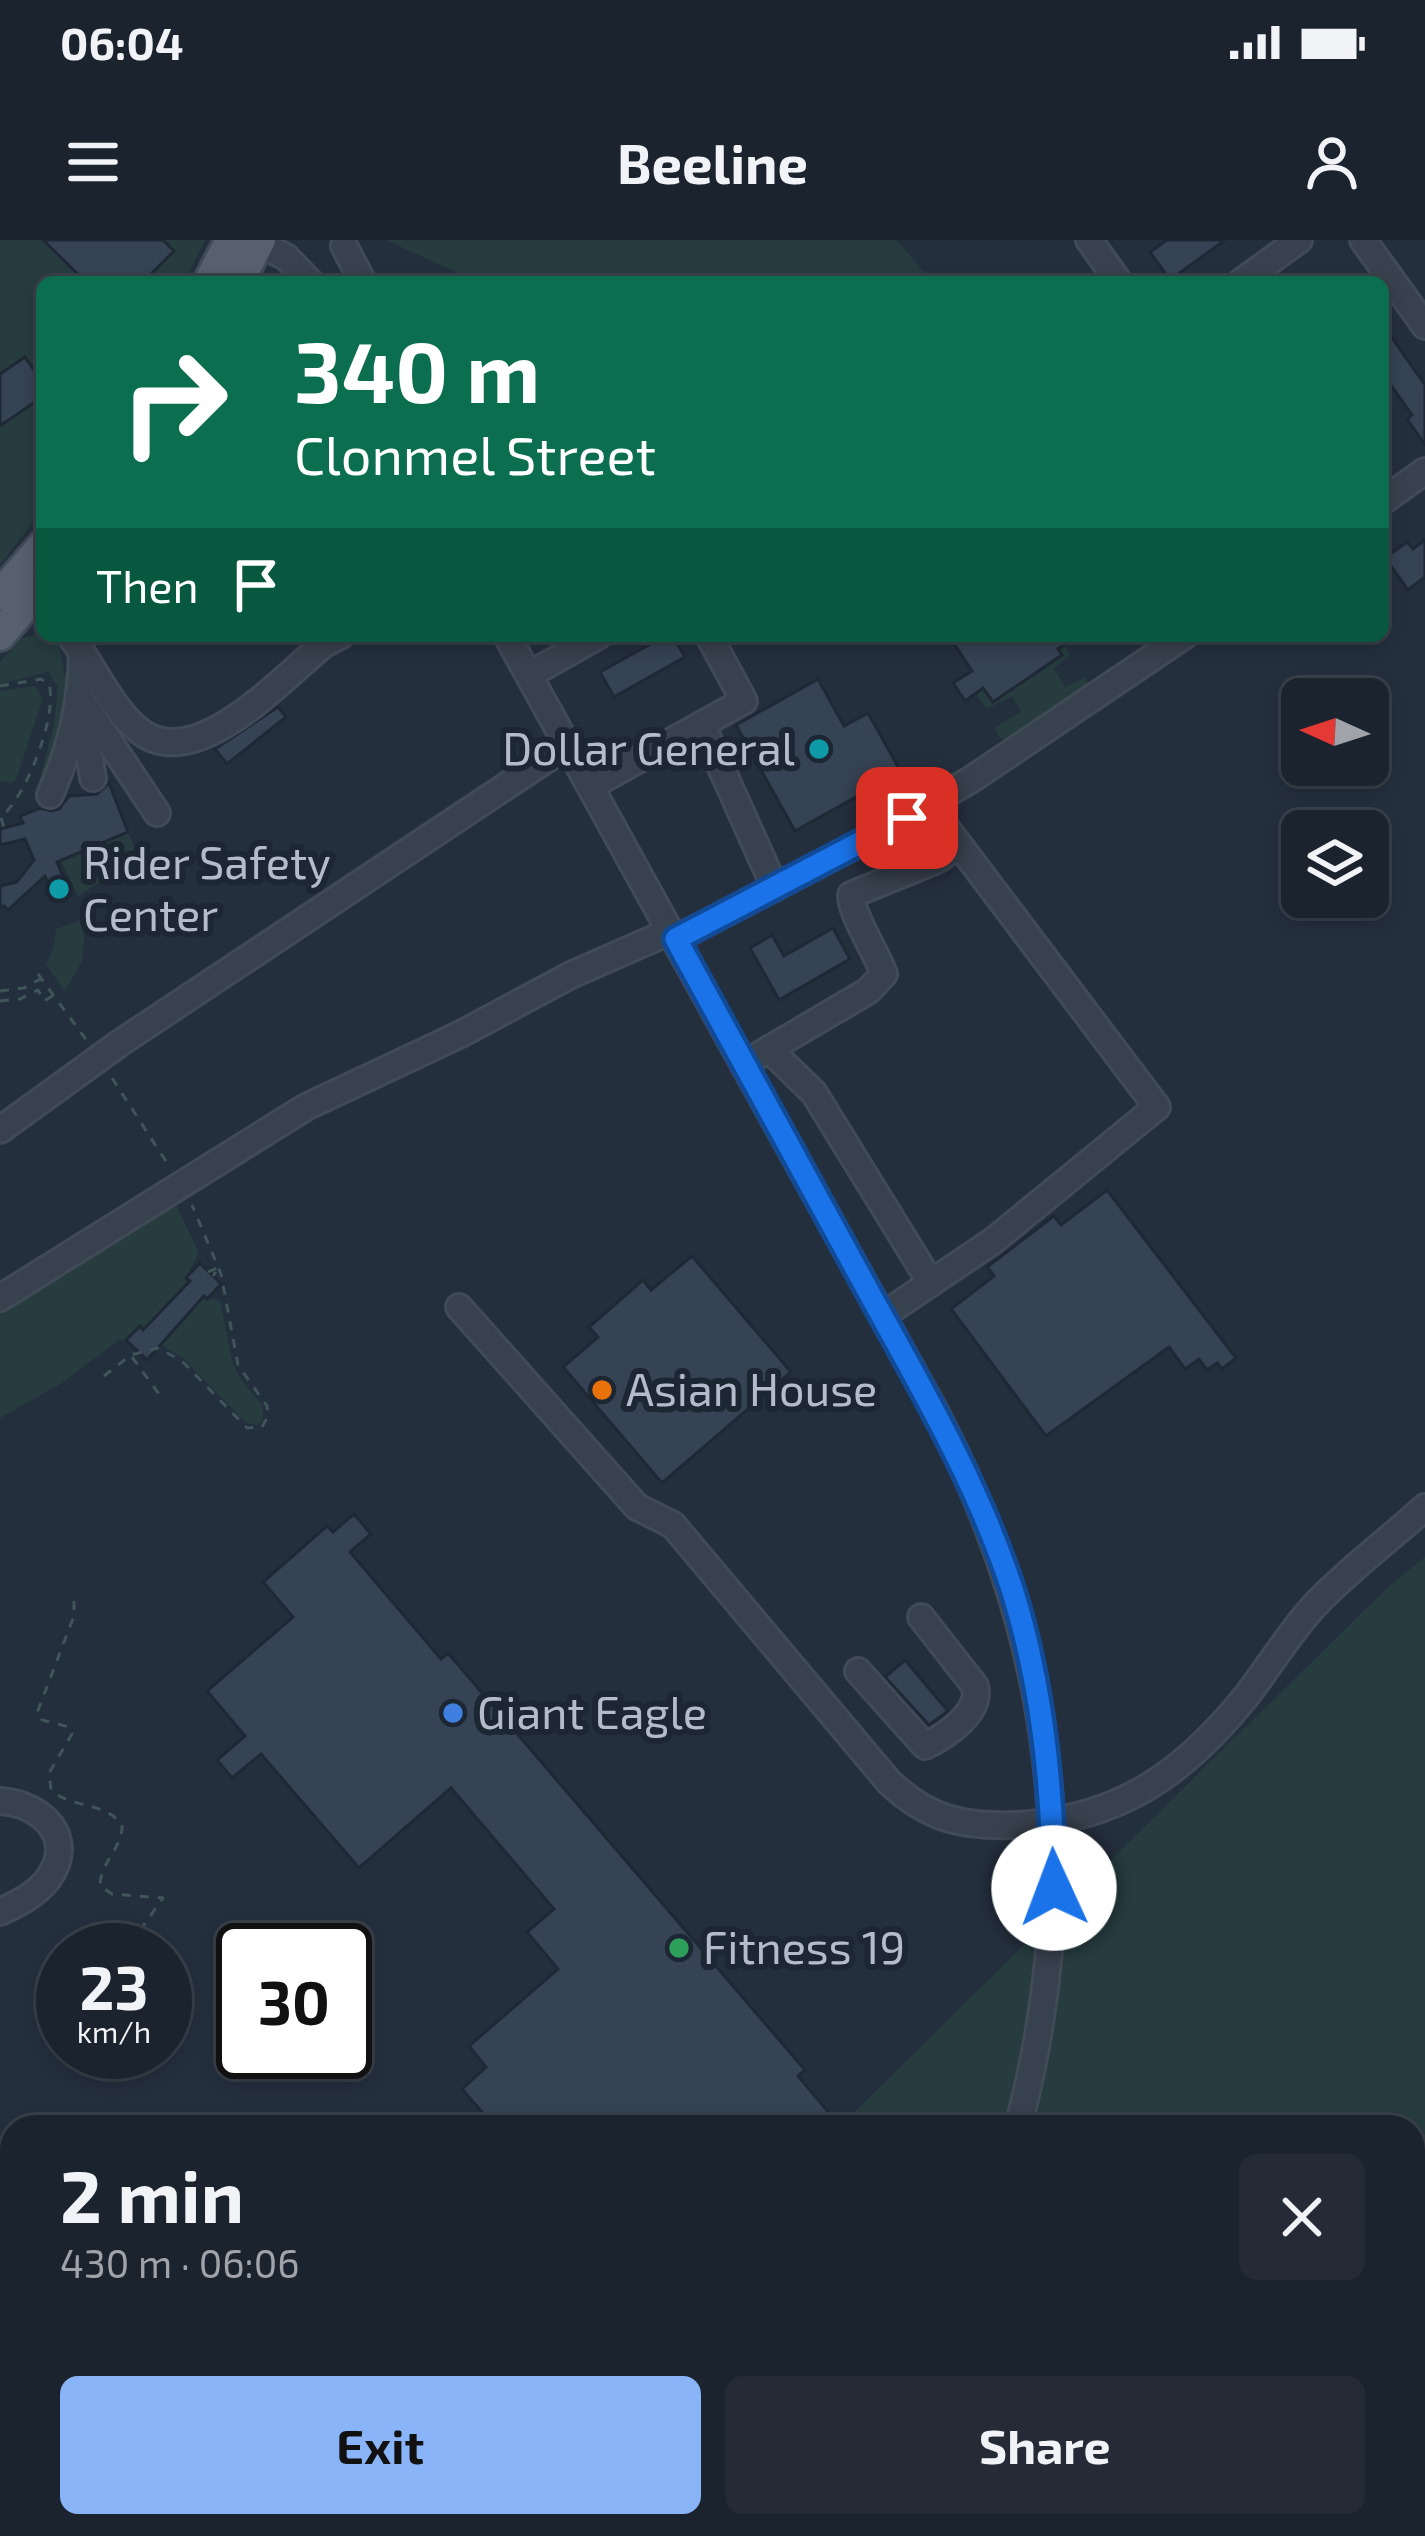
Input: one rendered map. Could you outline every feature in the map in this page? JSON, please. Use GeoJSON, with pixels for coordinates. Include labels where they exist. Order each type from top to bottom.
{"type":"FeatureCollection","features":[{"type":"Feature","properties":{"kind":"main road"},"geometry":{"type":"LineString","coordinates":[[215,276],[250,241]]}},
{"type":"Feature","properties":{"kind":"main road"},"geometry":{"type":"LineString","coordinates":[[240,276],[250,241]]}},
{"type":"Feature","properties":{"kind":"main road"},"geometry":{"type":"LineString","coordinates":[[0,635],[25,596],[36,564]]}},
{"type":"Feature","properties":{"kind":"street"},"geometry":{"type":"LineString","coordinates":[[1089,240],[1115,276]]}},
{"type":"Feature","properties":{"kind":"street"},"geometry":{"type":"LineString","coordinates":[[1248,276],[1299,240]]}},
{"type":"Feature","properties":{"kind":"street"},"geometry":{"type":"LineString","coordinates":[[1363,240],[1389,276]]}},
{"type":"Feature","properties":{"kind":"street"},"geometry":{"type":"LineString","coordinates":[[250,241],[286,257],[304,276]]}},
{"type":"Feature","properties":{"kind":"street"},"geometry":{"type":"LineString","coordinates":[[344,246],[360,276]]}},
{"type":"Feature","properties":{"kind":"street"},"geometry":{"type":"LineString","coordinates":[[1389,276],[1425,326]]}},
{"type":"Feature","properties":{"kind":"street"},"geometry":{"type":"LineString","coordinates":[[1389,497],[1425,471]]}},
{"type":"Feature","properties":{"kind":"street"},"geometry":{"type":"LineString","coordinates":[[80,642],[81,698],[93,778]]}},
{"type":"Feature","properties":{"kind":"street"},"geometry":{"type":"LineString","coordinates":[[81,642],[131,724],[162,742],[186,742],[212,734],[328,642]]}},
{"type":"Feature","properties":{"kind":"street"},"geometry":{"type":"LineString","coordinates":[[510,642],[960,1458],[1013,1594],[1042,1720],[1054,1888],[1048,1988],[1021,2115]]}},
{"type":"Feature","properties":{"kind":"street"},"geometry":{"type":"LineString","coordinates":[[529,675],[587,642]]}},
{"type":"Feature","properties":{"kind":"street"},"geometry":{"type":"LineString","coordinates":[[591,787],[745,701],[712,642]]}},
{"type":"Feature","properties":{"kind":"street"},"geometry":{"type":"LineString","coordinates":[[0,1298],[306,1107],[461,1034],[571,975],[674,935],[775,888],[929,805],[1175,642]]}},
{"type":"Feature","properties":{"kind":"street"},"geometry":{"type":"LineString","coordinates":[[50,794],[68,754],[81,698]]}},
{"type":"Feature","properties":{"kind":"street"},"geometry":{"type":"LineString","coordinates":[[81,698],[157,813]]}},
{"type":"Feature","properties":{"kind":"street"},"geometry":{"type":"LineString","coordinates":[[702,725],[775,888]]}},
{"type":"Feature","properties":{"kind":"street"},"geometry":{"type":"LineString","coordinates":[[0,1130],[568,745]]}},
{"type":"Feature","properties":{"kind":"street"},"geometry":{"type":"LineString","coordinates":[[882,1316],[993,1240],[1157,1107],[929,805]]}},
{"type":"Feature","properties":{"kind":"street"},"geometry":{"type":"LineString","coordinates":[[744,1064],[868,991],[884,974],[872,940],[851,908],[851,895],[938,860],[958,846]]}},
{"type":"Feature","properties":{"kind":"street"},"geometry":{"type":"LineString","coordinates":[[770,1049],[814,1094],[931,1283]]}},
{"type":"Feature","properties":{"kind":"street"},"geometry":{"type":"LineString","coordinates":[[459,1307],[637,1507],[673,1525],[820,1703],[906,1798],[924,1811],[961,1824],[1052,1823],[1108,1808],[1164,1779],[1244,1698],[1314,1606],[1425,1507]]}},
{"type":"Feature","properties":{"kind":"street"},"geometry":{"type":"LineString","coordinates":[[858,1671],[925,1746],[975,1707],[975,1687],[921,1616]]}},
{"type":"Feature","properties":{"kind":"street"},"geometry":{"type":"LineString","coordinates":[[0,1802],[27,1804],[40,1812],[57,1833],[58,1848],[46,1881],[0,1912]]}},
{"type":"Feature","properties":{"kind":"path"},"geometry":{"type":"LineString","coordinates":[[0,686],[41,680],[49,684],[52,705],[21,797],[1,818],[4,828]]}},
{"type":"Feature","properties":{"kind":"path"},"geometry":{"type":"LineString","coordinates":[[0,992],[24,988],[40,976],[182,1184],[219,1267],[235,1355],[267,1406],[265,1424],[252,1429],[242,1424],[169,1352],[158,1348],[131,1355],[104,1376]]}},
{"type":"Feature","properties":{"kind":"path"},"geometry":{"type":"LineString","coordinates":[[0,1001],[20,999],[38,990],[44,1001],[55,994]]}},
{"type":"Feature","properties":{"kind":"path"},"geometry":{"type":"LineString","coordinates":[[210,1274],[219,1267]]}},
{"type":"Feature","properties":{"kind":"path"},"geometry":{"type":"LineString","coordinates":[[131,1355],[134,1347]]}},
{"type":"Feature","properties":{"kind":"path"},"geometry":{"type":"LineString","coordinates":[[131,1355],[159,1394]]}},
{"type":"Feature","properties":{"kind":"path"},"geometry":{"type":"LineString","coordinates":[[74,1601],[74,1616],[37,1713],[42,1720],[65,1725],[72,1734],[49,1773],[51,1790],[60,1798],[109,1812],[122,1825],[100,1886],[112,1894],[163,1898],[145,1923]]}},
{"type":"Feature","properties":{"kind":"green space"},"geometry":{"type":"Polygon","coordinates":[[[0,240],[205,240],[187,276],[36,276],[36,519],[0,565],[0,240]]]}},
{"type":"Feature","properties":{"kind":"green space"},"geometry":{"type":"Polygon","coordinates":[[[386,240],[896,240],[928,276],[465,276],[386,240]]]}},
{"type":"Feature","properties":{"kind":"green space"},"geometry":{"type":"Polygon","coordinates":[[[36,635],[36,642],[55,642],[65,676],[58,740],[37,789],[54,725],[58,687],[48,672],[0,684],[0,662],[22,638],[36,635]]]}},
{"type":"Feature","properties":{"kind":"green space"},"geometry":{"type":"Polygon","coordinates":[[[1065,644],[1070,656],[1054,668],[1065,687],[1086,677],[1089,687],[1008,741],[1001,739],[994,728],[1021,712],[1012,696],[987,709],[976,694],[984,688],[993,702],[1062,656],[1058,648],[1065,644]]]}},
{"type":"Feature","properties":{"kind":"green space"},"geometry":{"type":"Polygon","coordinates":[[[35,686],[43,698],[16,780],[0,781],[0,691],[35,686]]]}},
{"type":"Feature","properties":{"kind":"green space"},"geometry":{"type":"Polygon","coordinates":[[[128,832],[138,855],[78,897],[61,861],[128,832]]]}},
{"type":"Feature","properties":{"kind":"green space"},"geometry":{"type":"Polygon","coordinates":[[[86,919],[82,961],[65,991],[46,965],[56,929],[86,919]]]}},
{"type":"Feature","properties":{"kind":"green space"},"geometry":{"type":"Polygon","coordinates":[[[174,1201],[199,1253],[186,1277],[190,1281],[143,1330],[139,1327],[62,1383],[0,1418],[0,1310],[174,1201]]]}},
{"type":"Feature","properties":{"kind":"green space"},"geometry":{"type":"Polygon","coordinates":[[[204,1296],[220,1301],[232,1361],[263,1406],[263,1420],[257,1425],[246,1423],[183,1358],[158,1343],[204,1296]]]}},
{"type":"Feature","properties":{"kind":"green space"},"geometry":{"type":"Polygon","coordinates":[[[1425,1557],[1425,2115],[851,2115],[1388,1587],[1425,1557]]]}},
{"type":"Feature","properties":{"kind":"building"},"geometry":{"type":"Polygon","coordinates":[[[43,240],[163,240],[174,251],[149,276],[80,276],[43,240]]]}},
{"type":"Feature","properties":{"kind":"building"},"geometry":{"type":"Polygon","coordinates":[[[1167,240],[1225,240],[1176,276],[1167,276],[1150,252],[1167,240]]]}},
{"type":"Feature","properties":{"kind":"building"},"geometry":{"type":"Polygon","coordinates":[[[1392,338],[1425,385],[1425,445],[1407,419],[1412,415],[1389,382],[1392,338]]]}},
{"type":"Feature","properties":{"kind":"building"},"geometry":{"type":"Polygon","coordinates":[[[25,357],[36,373],[36,401],[0,426],[0,374],[25,357]]]}},
{"type":"Feature","properties":{"kind":"building"},"geometry":{"type":"Polygon","coordinates":[[[1425,540],[1425,577],[1408,590],[1389,564],[1389,555],[1407,542],[1413,549],[1425,540]]]}},
{"type":"Feature","properties":{"kind":"building"},"geometry":{"type":"Polygon","coordinates":[[[654,642],[676,642],[685,657],[614,697],[600,672],[654,642]]]}},
{"type":"Feature","properties":{"kind":"building"},"geometry":{"type":"Polygon","coordinates":[[[953,642],[1068,642],[1058,649],[1062,655],[993,702],[983,688],[965,701],[953,683],[972,671],[953,642]]]}},
{"type":"Feature","properties":{"kind":"building","name":"Dollar General"},"geometry":{"type":"Polygon","coordinates":[[[818,679],[844,726],[868,713],[901,772],[795,831],[736,725],[818,679]]]}},
{"type":"Feature","properties":{"kind":"building"},"geometry":{"type":"Polygon","coordinates":[[[278,707],[286,717],[227,764],[215,749],[278,707]]]}},
{"type":"Feature","properties":{"kind":"building"},"geometry":{"type":"Polygon","coordinates":[[[109,783],[128,832],[57,862],[69,891],[54,898],[45,876],[8,910],[0,909],[0,886],[17,882],[34,860],[25,839],[0,845],[0,829],[23,823],[20,816],[40,808],[59,809],[69,796],[97,794],[109,783]]]}},
{"type":"Feature","properties":{"kind":"building"},"geometry":{"type":"Polygon","coordinates":[[[833,928],[850,959],[779,1000],[750,948],[772,935],[784,956],[833,928]]]}},
{"type":"Feature","properties":{"kind":"building"},"geometry":{"type":"Polygon","coordinates":[[[1107,1190],[1236,1358],[1222,1369],[1217,1363],[1207,1370],[1199,1359],[1185,1369],[1169,1347],[1046,1436],[951,1309],[994,1276],[987,1267],[1054,1216],[1061,1225],[1107,1190]]]}},
{"type":"Feature","properties":{"kind":"building"},"geometry":{"type":"Polygon","coordinates":[[[692,1256],[791,1372],[662,1483],[563,1367],[598,1337],[589,1327],[643,1280],[651,1290],[692,1256]]]}},
{"type":"Feature","properties":{"kind":"building"},"geometry":{"type":"Polygon","coordinates":[[[200,1263],[221,1284],[207,1299],[204,1296],[147,1360],[126,1340],[140,1326],[143,1330],[190,1281],[186,1278],[200,1263]]]}},
{"type":"Feature","properties":{"kind":"building"},"geometry":{"type":"Polygon","coordinates":[[[354,1514],[371,1534],[350,1552],[441,1659],[448,1653],[805,2070],[798,2076],[831,2115],[485,2115],[462,2089],[486,2067],[469,2046],[558,1969],[527,1932],[554,1909],[451,1788],[359,1868],[261,1754],[232,1778],[217,1760],[245,1736],[207,1691],[293,1617],[263,1582],[327,1526],[333,1532],[354,1514]]]}},
{"type":"Feature","properties":{"kind":"building"},"geometry":{"type":"Polygon","coordinates":[[[905,1660],[948,1711],[929,1725],[885,1677],[905,1660]]]}},
{"type":"Feature","properties":{"kind":"place","name":"Dollar General"},"geometry":{"type":"Point","coordinates":[819,749]}},
{"type":"Feature","properties":{"kind":"place","name":"Rider Safety Center"},"geometry":{"type":"Point","coordinates":[59,889]}},
{"type":"Feature","properties":{"kind":"place","name":"Asian House"},"geometry":{"type":"Point","coordinates":[602,1390]}},
{"type":"Feature","properties":{"kind":"place","name":"Giant Eagle"},"geometry":{"type":"Point","coordinates":[453,1713]}},
{"type":"Feature","properties":{"kind":"place","name":"Fitness 19"},"geometry":{"type":"Point","coordinates":[679,1948]}},
{"type":"Feature","properties":{"kind":"route"},"geometry":{"type":"LineString","coordinates":[[907,818],[676,939],[936,1412],[998,1551],[1025,1635],[1042,1720],[1052,1804],[1054,1888]]}}]}
